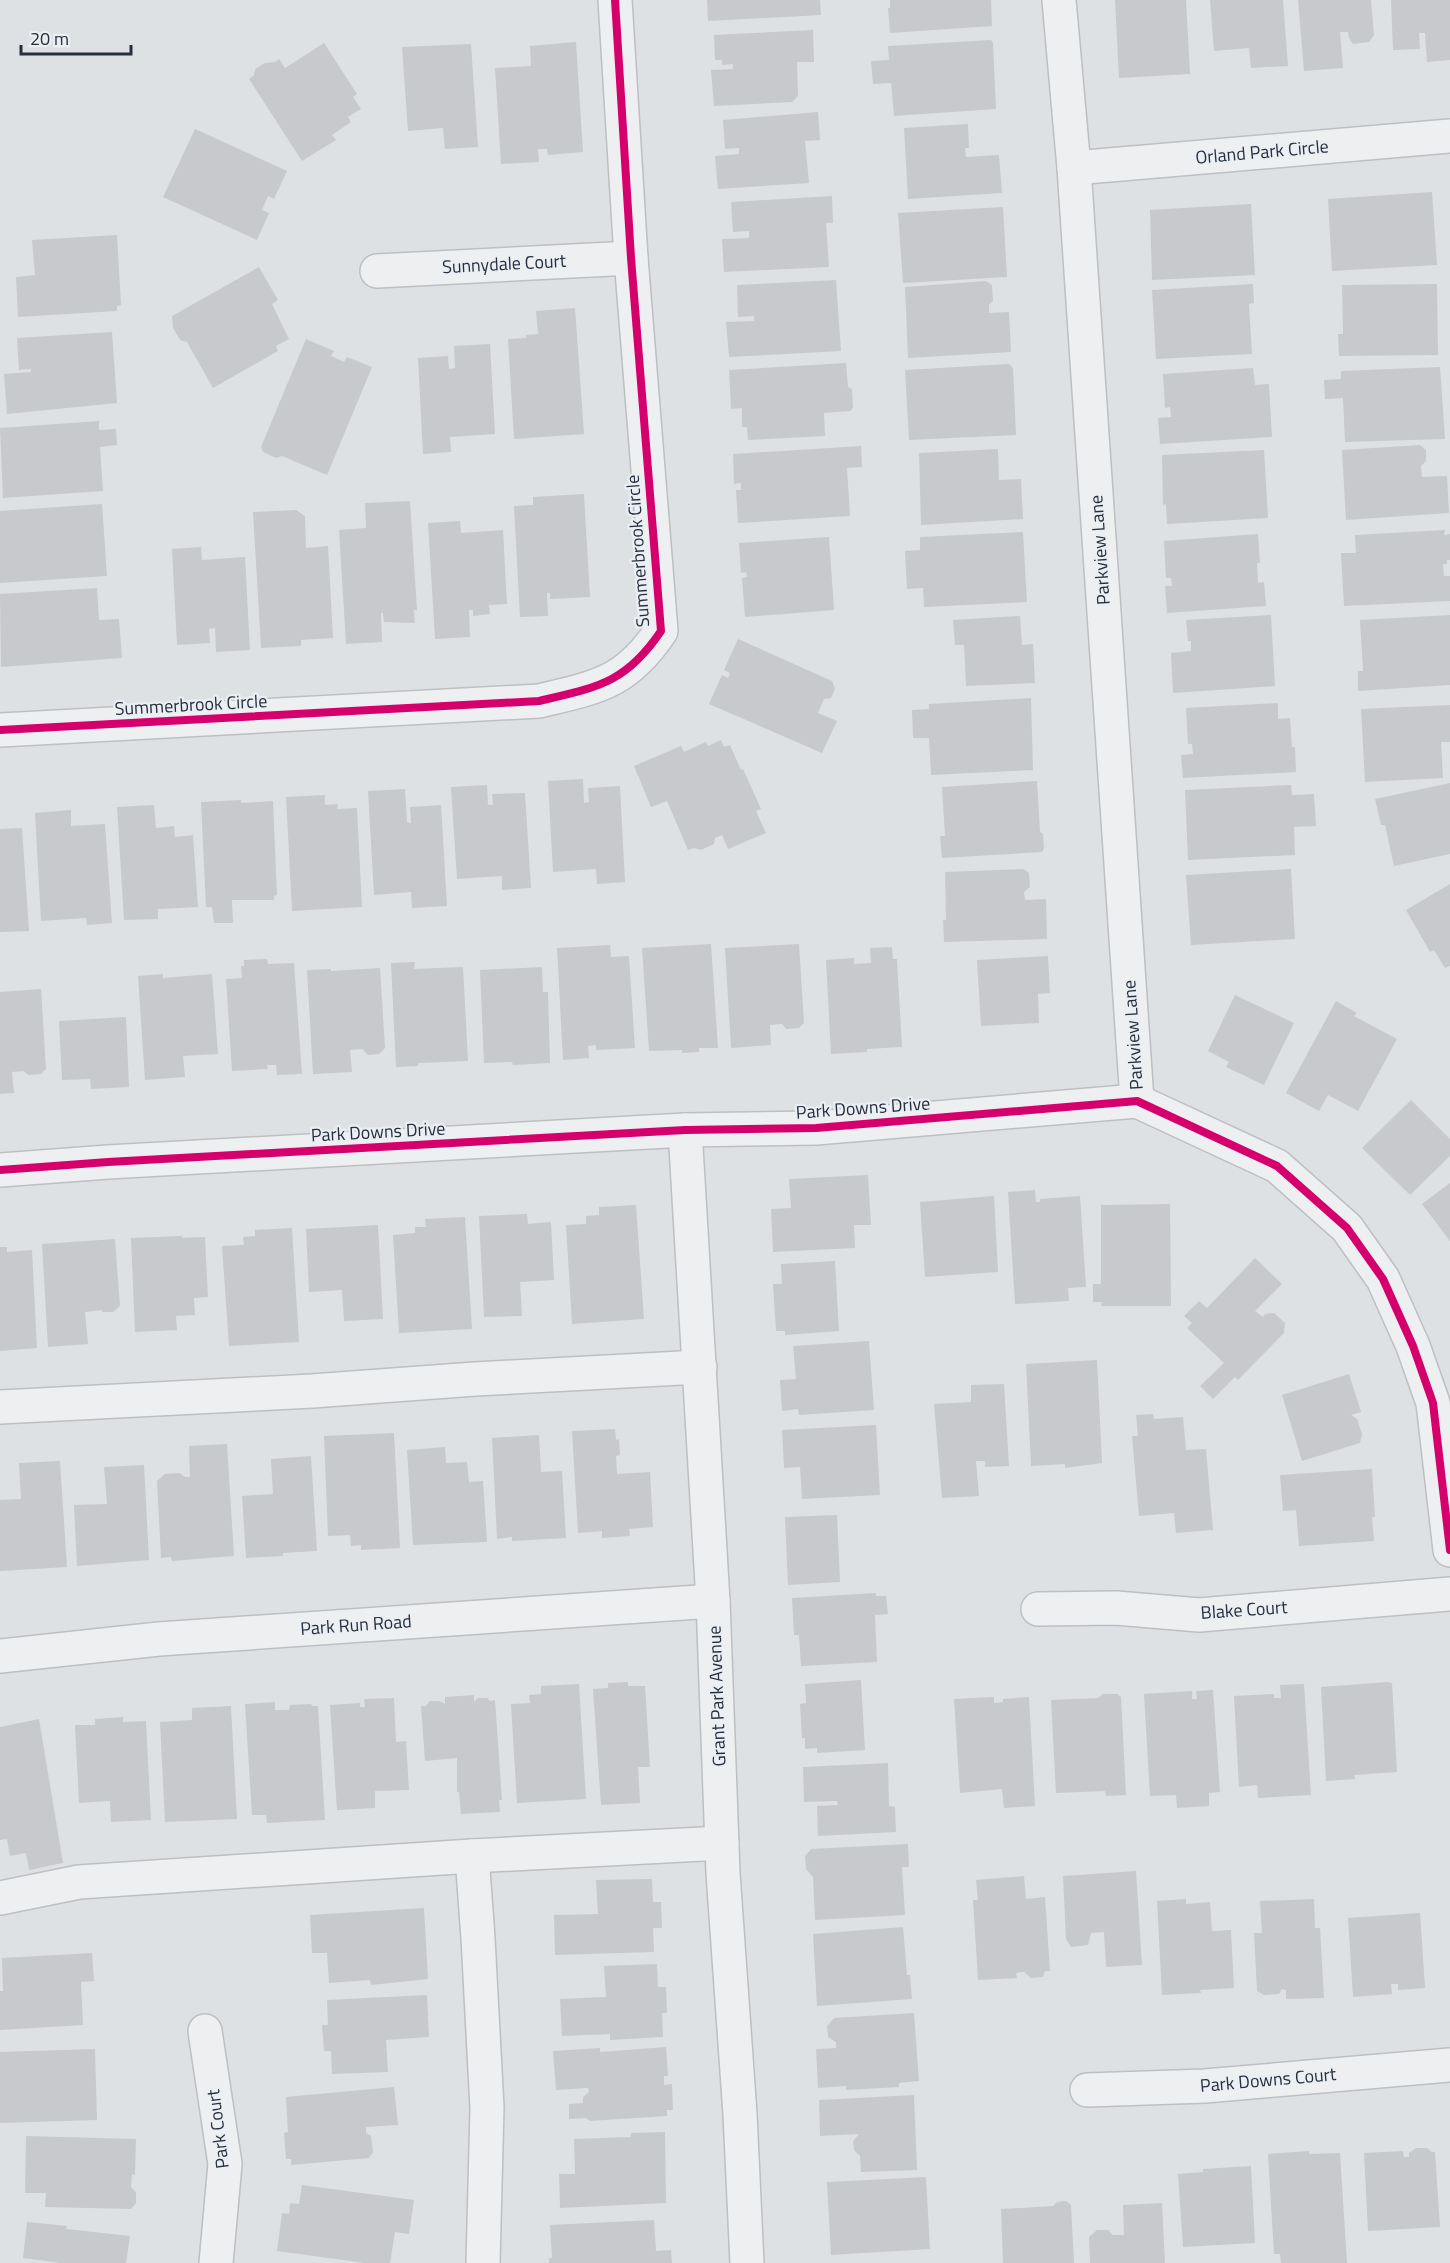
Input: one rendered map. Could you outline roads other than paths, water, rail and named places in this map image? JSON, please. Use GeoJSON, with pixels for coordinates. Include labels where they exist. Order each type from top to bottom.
{"type":"FeatureCollection","features":[{"type":"Feature","properties":{"kind":"street","name":"Summerbrook Circle"},"geometry":{"type":"LineString","coordinates":[[0,730],[539,701],[589,689],[626,672],[648,651],[662,631],[631,258],[615,0]]}},
{"type":"Feature","properties":{"kind":"street","name":"Parkview Lane"},"geometry":{"type":"LineString","coordinates":[[1059,0],[1074,168],[1137,1101]]}},
{"type":"Feature","properties":{"kind":"street","name":"Orland Park Circle"},"geometry":{"type":"LineString","coordinates":[[1074,168],[1450,136]]}},
{"type":"Feature","properties":{"kind":"street","name":"Sunnydale Court"},"geometry":{"type":"LineString","coordinates":[[376,271],[631,258]]}},
{"type":"Feature","properties":{"kind":"street","name":"Park Downs Drive"},"geometry":{"type":"LineString","coordinates":[[0,1170],[685,1130],[816,1128],[1137,1101],[1277,1166],[1347,1228],[1383,1280],[1413,1346],[1433,1403],[1450,1550]]}},
{"type":"Feature","properties":{"kind":"street","name":"Grant Park Avenue"},"geometry":{"type":"LineString","coordinates":[[685,1130],[713,1601],[722,1843],[740,2114],[747,2263]]}},
{"type":"Feature","properties":{"kind":"street"},"geometry":{"type":"LineString","coordinates":[[0,1407],[312,1391],[475,1378],[700,1367]]}},
{"type":"Feature","properties":{"kind":"street","name":"Blake Court"},"geometry":{"type":"LineString","coordinates":[[1038,1609],[1116,1608],[1198,1614],[1450,1594]]}},
{"type":"Feature","properties":{"kind":"street","name":"Park Run Road"},"geometry":{"type":"LineString","coordinates":[[0,1656],[159,1639],[713,1601]]}},
{"type":"Feature","properties":{"kind":"street"},"geometry":{"type":"LineString","coordinates":[[0,1898],[79,1882],[471,1856],[722,1843]]}},
{"type":"Feature","properties":{"kind":"street"},"geometry":{"type":"LineString","coordinates":[[471,1856],[487,2108],[483,2263]]}},
{"type":"Feature","properties":{"kind":"street","name":"Park Court"},"geometry":{"type":"LineString","coordinates":[[205,2031],[225,2164],[216,2263]]}},
{"type":"Feature","properties":{"kind":"street","name":"Park Downs Court"},"geometry":{"type":"LineString","coordinates":[[1087,2090],[1205,2086],[1450,2065]]}}]}
